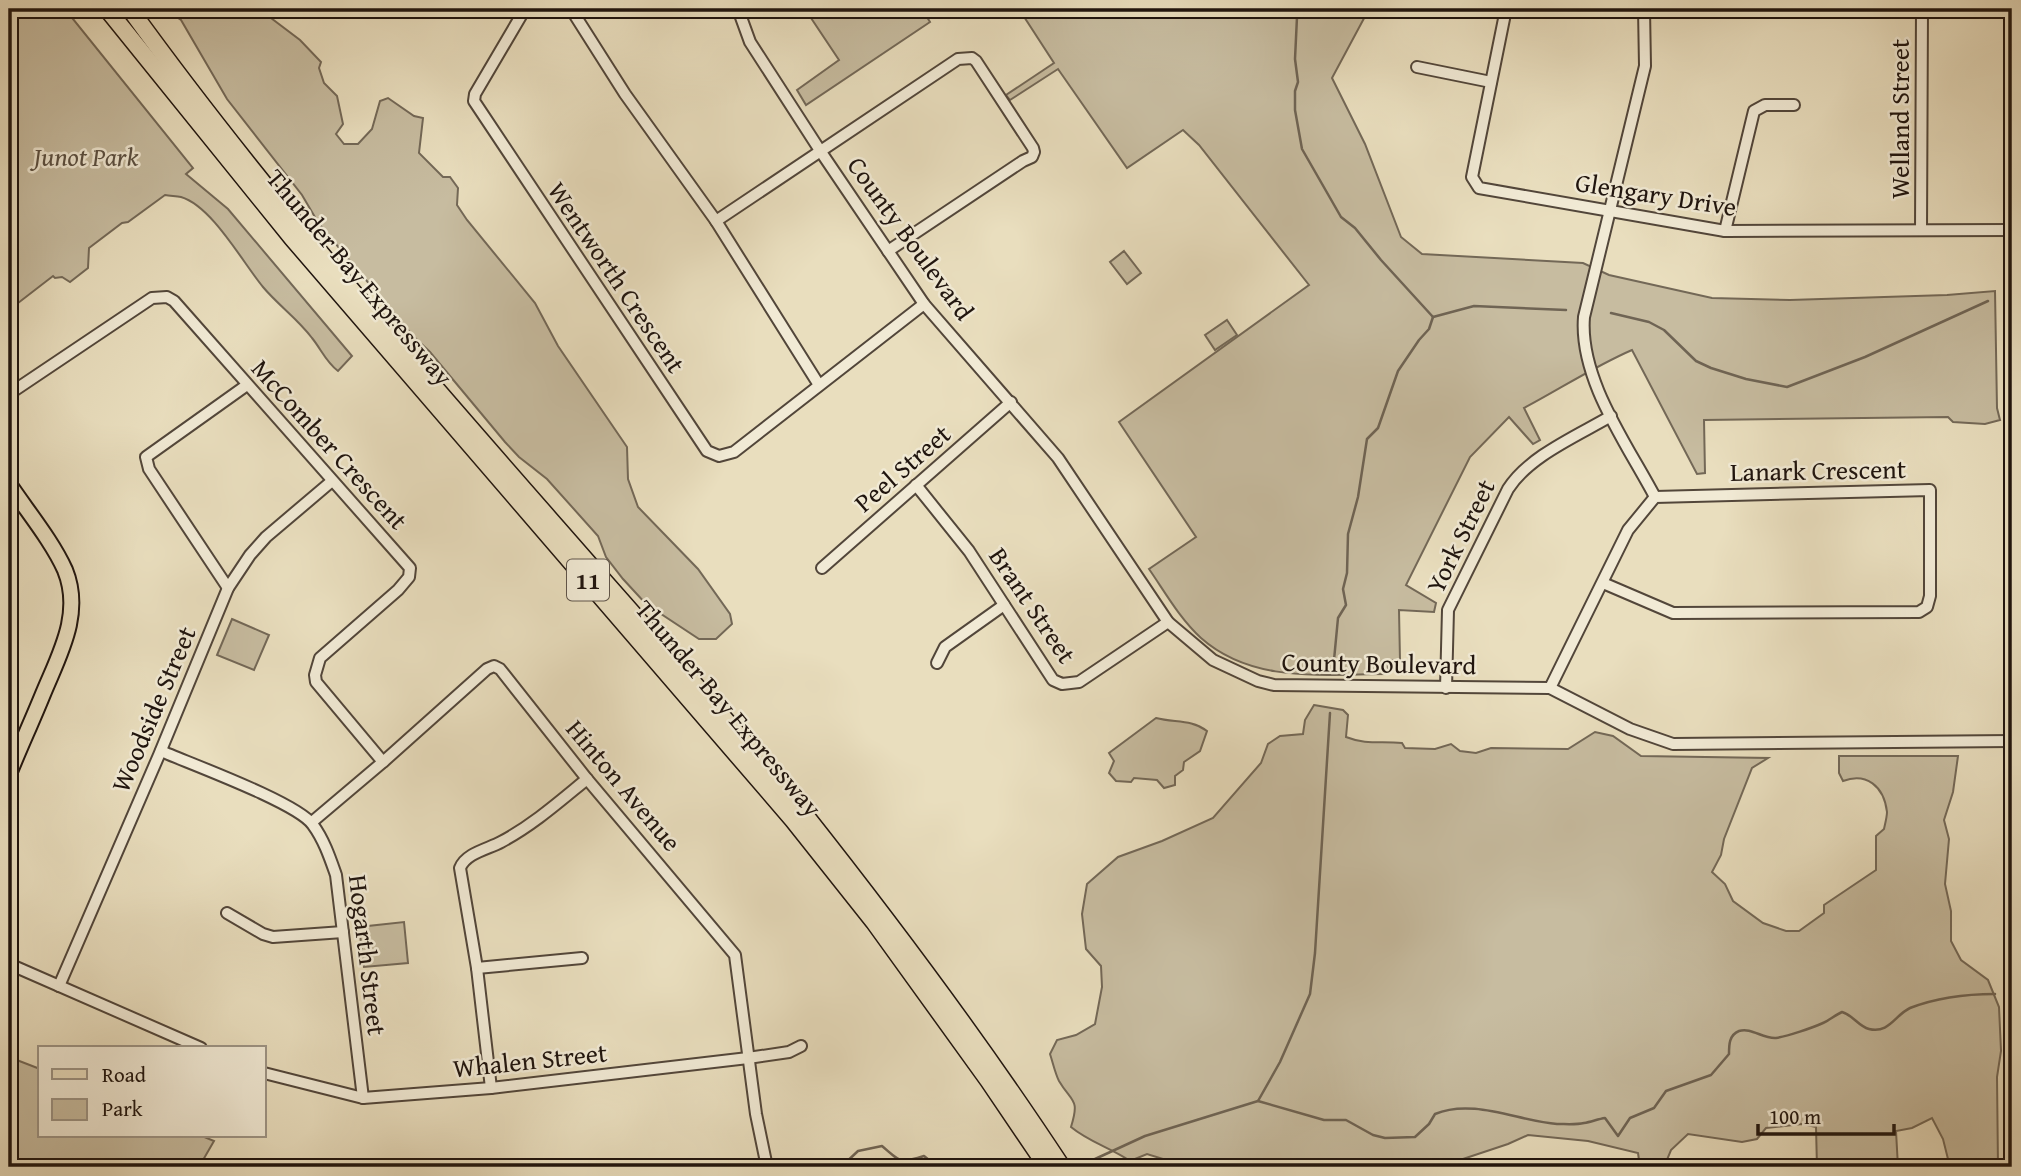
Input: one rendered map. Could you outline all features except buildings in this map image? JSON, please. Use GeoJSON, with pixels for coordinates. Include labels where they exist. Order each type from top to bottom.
{"type":"FeatureCollection","features":[{"type":"Feature","properties":{"kind":"highway","name":"Thunder Bay Expressway"},"geometry":{"type":"LineString","coordinates":[[107,9],[292,238],[793,820],[874,922],[1047,1167]]}},
{"type":"Feature","properties":{"kind":"highway","name":"Thunder Bay Expressway"},"geometry":{"type":"LineString","coordinates":[[130,9],[186,86],[298,227],[800,810],[908,950],[1062,1167]]}},
{"type":"Feature","properties":{"kind":"main road"},"geometry":{"type":"LineString","coordinates":[[9,484],[61,562],[69,583],[71,599],[70,621],[64,645],[9,774]]}},
{"type":"Feature","properties":{"kind":"street","name":"Wentworth Crescent"},"geometry":{"type":"LineString","coordinates":[[525,9],[475,94],[474,101],[706,451],[719,456],[734,452],[924,304]]}},
{"type":"Feature","properties":{"kind":"street"},"geometry":{"type":"LineString","coordinates":[[571,9],[625,94],[716,221],[819,385]]}},
{"type":"Feature","properties":{"kind":"street","name":"County Boulevard"},"geometry":{"type":"LineString","coordinates":[[738,9],[750,43],[924,304],[1059,458],[1167,622],[1213,660],[1258,681],[1274,684],[1550,688],[1630,729],[1673,744],[2012,741]]}},
{"type":"Feature","properties":{"kind":"street","name":"Glengary Drive"},"geometry":{"type":"LineString","coordinates":[[1506,9],[1472,177],[1479,188],[1725,231],[2012,230]]}},
{"type":"Feature","properties":{"kind":"street"},"geometry":{"type":"LineString","coordinates":[[1550,688],[1629,530],[1655,497],[1611,416],[1587,358],[1583,333],[1584,317],[1645,66],[1644,9]]}},
{"type":"Feature","properties":{"kind":"street","name":"Welland Street"},"geometry":{"type":"LineString","coordinates":[[1921,230],[1922,9]]}},
{"type":"Feature","properties":{"kind":"street"},"geometry":{"type":"LineString","coordinates":[[716,221],[958,59],[971,58],[976,61],[1033,148],[1032,157],[888,251]]}},
{"type":"Feature","properties":{"kind":"street"},"geometry":{"type":"LineString","coordinates":[[1417,66],[1491,82]]}},
{"type":"Feature","properties":{"kind":"street"},"geometry":{"type":"LineString","coordinates":[[1725,231],[1754,111],[1765,105],[1794,105]]}},
{"type":"Feature","properties":{"kind":"street","name":"McComber Crescent"},"geometry":{"type":"LineString","coordinates":[[9,394],[152,298],[160,296],[174,301],[410,568],[409,577],[398,590],[320,658],[315,675],[316,681],[383,762]]}},
{"type":"Feature","properties":{"kind":"street"},"geometry":{"type":"LineString","coordinates":[[228,588],[149,469],[146,457],[247,385]]}},
{"type":"Feature","properties":{"kind":"street","name":"Peel Street"},"geometry":{"type":"LineString","coordinates":[[822,568],[1011,402]]}},
{"type":"Feature","properties":{"kind":"street","name":"York Street"},"geometry":{"type":"LineString","coordinates":[[1446,688],[1448,610],[1517,474],[1611,416]]}},
{"type":"Feature","properties":{"kind":"street","name":"Woodside Street"},"geometry":{"type":"LineString","coordinates":[[59,986],[228,588],[266,537],[332,481]]}},
{"type":"Feature","properties":{"kind":"street","name":"Brant Street"},"geometry":{"type":"LineString","coordinates":[[916,485],[969,551],[1053,680],[1062,684],[1079,682],[1167,622]]}},
{"type":"Feature","properties":{"kind":"street","name":"Lanark Crescent"},"geometry":{"type":"LineString","coordinates":[[1603,583],[1673,613],[1919,612],[1927,607],[1930,596],[1930,490],[1655,497]]}},
{"type":"Feature","properties":{"kind":"street"},"geometry":{"type":"LineString","coordinates":[[937,663],[944,647],[1004,605]]}},
{"type":"Feature","properties":{"kind":"street","name":"Hinton Avenue"},"geometry":{"type":"LineString","coordinates":[[312,822],[487,669],[494,666],[500,669],[587,779],[732,948],[738,962],[748,1058],[767,1167]]}},
{"type":"Feature","properties":{"kind":"street"},"geometry":{"type":"LineString","coordinates":[[161,751],[286,805],[312,822]]}},
{"type":"Feature","properties":{"kind":"street"},"geometry":{"type":"LineString","coordinates":[[491,1088],[477,968],[460,873],[462,863],[531,823],[587,779]]}},
{"type":"Feature","properties":{"kind":"street","name":"Hogarth Street"},"geometry":{"type":"LineString","coordinates":[[312,822],[336,875],[363,1098]]}},
{"type":"Feature","properties":{"kind":"street"},"geometry":{"type":"LineString","coordinates":[[227,913],[273,937],[343,932]]}},
{"type":"Feature","properties":{"kind":"street"},"geometry":{"type":"LineString","coordinates":[[477,968],[582,958]]}},
{"type":"Feature","properties":{"kind":"street"},"geometry":{"type":"LineString","coordinates":[[9,964],[196,1046]]}},
{"type":"Feature","properties":{"kind":"street","name":"Whalen Street"},"geometry":{"type":"LineString","coordinates":[[266,1074],[363,1098],[491,1088],[748,1058],[789,1052],[801,1046]]}},
{"type":"Feature","properties":{"kind":"green space","name":"Junot Park"},"geometry":{"type":"Polygon","coordinates":[[[9,9],[65,9],[193,168],[186,174],[228,209],[352,356],[338,371],[306,331],[263,287],[215,223],[193,202],[181,197],[165,195],[128,222],[122,223],[89,248],[88,268],[70,282],[53,276],[9,310],[9,9]]]}},
{"type":"Feature","properties":{"kind":"green space"},"geometry":{"type":"Polygon","coordinates":[[[165,9],[259,9],[300,40],[321,62],[319,68],[324,83],[337,96],[343,124],[336,134],[344,144],[358,144],[372,129],[380,101],[388,98],[414,116],[423,118],[419,153],[443,177],[450,177],[458,188],[457,205],[535,303],[558,346],[627,447],[628,479],[638,507],[698,569],[730,614],[732,624],[716,639],[699,639],[646,604],[623,579],[606,557],[598,536],[547,479],[505,442],[319,224],[302,195],[227,99],[181,20],[165,9]]]}},
{"type":"Feature","properties":{"kind":"green space"},"geometry":{"type":"Polygon","coordinates":[[[805,9],[922,9],[930,22],[806,105],[797,90],[839,60],[805,9]]]}},
{"type":"Feature","properties":{"kind":"green space"},"geometry":{"type":"Polygon","coordinates":[[[1019,9],[1369,9],[1332,78],[1365,144],[1401,237],[1422,254],[1583,263],[1609,275],[1712,298],[1790,300],[1995,291],[1997,408],[2000,420],[1985,424],[1953,422],[1948,417],[1704,420],[1705,473],[1697,474],[1632,350],[1524,408],[1540,440],[1533,444],[1509,417],[1470,457],[1406,585],[1436,603],[1434,612],[1399,610],[1400,660],[1388,660],[1388,674],[1314,675],[1266,670],[1243,663],[1221,653],[1193,631],[1149,569],[1196,537],[1119,422],[1309,285],[1199,145],[1183,130],[1127,168],[1058,69],[1010,100],[1006,95],[1054,63],[1019,9]]]}},
{"type":"Feature","properties":{"kind":"green space"},"geometry":{"type":"Polygon","coordinates":[[[1124,251],[1141,273],[1127,284],[1110,262],[1124,251]]]}},
{"type":"Feature","properties":{"kind":"green space"},"geometry":{"type":"Polygon","coordinates":[[[1227,320],[1237,335],[1215,350],[1205,335],[1227,320]]]}},
{"type":"Feature","properties":{"kind":"green space"},"geometry":{"type":"Polygon","coordinates":[[[232,619],[269,635],[254,670],[217,655],[232,619]]]}},
{"type":"Feature","properties":{"kind":"green space"},"geometry":{"type":"Polygon","coordinates":[[[1314,705],[1343,710],[1348,715],[1346,737],[1367,742],[1402,743],[1405,748],[1435,749],[1451,744],[1460,751],[1476,753],[1491,748],[1568,749],[1595,732],[1613,736],[1641,756],[1768,758],[1752,768],[1724,839],[1721,855],[1712,872],[1725,884],[1733,901],[1763,923],[1786,931],[1799,931],[1824,913],[1824,905],[1876,870],[1876,836],[1884,829],[1887,814],[1885,803],[1878,788],[1872,783],[1859,778],[1843,781],[1839,773],[1839,756],[1958,756],[1953,792],[1944,820],[1949,839],[1945,884],[1951,911],[1951,941],[1961,960],[1988,980],[1999,1007],[2001,1051],[1997,1077],[1998,1167],[1950,1167],[1943,1139],[1932,1118],[1912,1128],[1896,1131],[1898,1167],[1817,1167],[1816,1127],[1802,1124],[1766,1128],[1757,1139],[1742,1142],[1688,1134],[1671,1150],[1664,1167],[1640,1167],[1638,1153],[1588,1141],[1528,1135],[1439,1167],[1331,1167],[1325,1164],[1313,1167],[1189,1167],[1147,1154],[1130,1161],[1078,1132],[1071,1127],[1075,1106],[1059,1081],[1050,1054],[1057,1040],[1076,1035],[1095,1024],[1102,987],[1101,966],[1086,949],[1082,914],[1087,884],[1118,857],[1213,818],[1261,763],[1268,744],[1280,736],[1303,734],[1305,720],[1314,705]]]}},
{"type":"Feature","properties":{"kind":"green space"},"geometry":{"type":"Polygon","coordinates":[[[1156,718],[1189,723],[1207,731],[1200,751],[1184,762],[1183,770],[1175,776],[1175,785],[1164,788],[1157,780],[1134,778],[1131,782],[1116,781],[1109,773],[1114,761],[1109,753],[1156,718]]]}},
{"type":"Feature","properties":{"kind":"green space"},"geometry":{"type":"Polygon","coordinates":[[[404,922],[408,963],[364,967],[359,927],[404,922]]]}},
{"type":"Feature","properties":{"kind":"green space"},"geometry":{"type":"Polygon","coordinates":[[[9,1057],[38,1068],[38,1138],[207,1138],[214,1141],[199,1167],[9,1167],[9,1057]]]}},
{"type":"Feature","properties":{"kind":"waterway"},"geometry":{"type":"LineString","coordinates":[[1300,9],[1297,17],[1295,59],[1298,82],[1295,110],[1302,149],[1341,217],[1355,228],[1433,317]]}},
{"type":"Feature","properties":{"kind":"waterway"},"geometry":{"type":"LineString","coordinates":[[1611,313],[1649,322],[1664,330],[1696,361],[1711,368],[1746,379],[1787,387],[1865,357],[1988,301]]}},
{"type":"Feature","properties":{"kind":"waterway"},"geometry":{"type":"LineString","coordinates":[[1433,317],[1474,306],[1566,310]]}},
{"type":"Feature","properties":{"kind":"waterway"},"geometry":{"type":"LineString","coordinates":[[1334,660],[1338,618],[1346,605],[1343,589],[1347,573],[1348,534],[1358,497],[1367,439],[1378,428],[1398,371],[1429,329],[1433,317]]}},
{"type":"Feature","properties":{"kind":"waterway"},"geometry":{"type":"LineString","coordinates":[[1258,1101],[1280,1062],[1310,994],[1330,713]]}},
{"type":"Feature","properties":{"kind":"waterway"},"geometry":{"type":"LineString","coordinates":[[1095,1159],[1145,1136],[1258,1101],[1324,1120],[1346,1120],[1373,1135],[1385,1138],[1415,1137],[1435,1114],[1465,1108],[1557,1124],[1581,1124],[1605,1118],[1618,1136],[1630,1118],[1654,1108],[1666,1091],[1711,1075],[1729,1054],[1731,1038],[1739,1031],[1776,1038],[1826,1022],[1842,1012],[1865,1028],[1876,1030],[1887,1026],[1910,1008],[1952,997],[1995,994]]}},
{"type":"Feature","properties":{"kind":"waterway"},"geometry":{"type":"LineString","coordinates":[[841,1167],[858,1151],[882,1146],[905,1161],[924,1156],[932,1167]]}}]}
